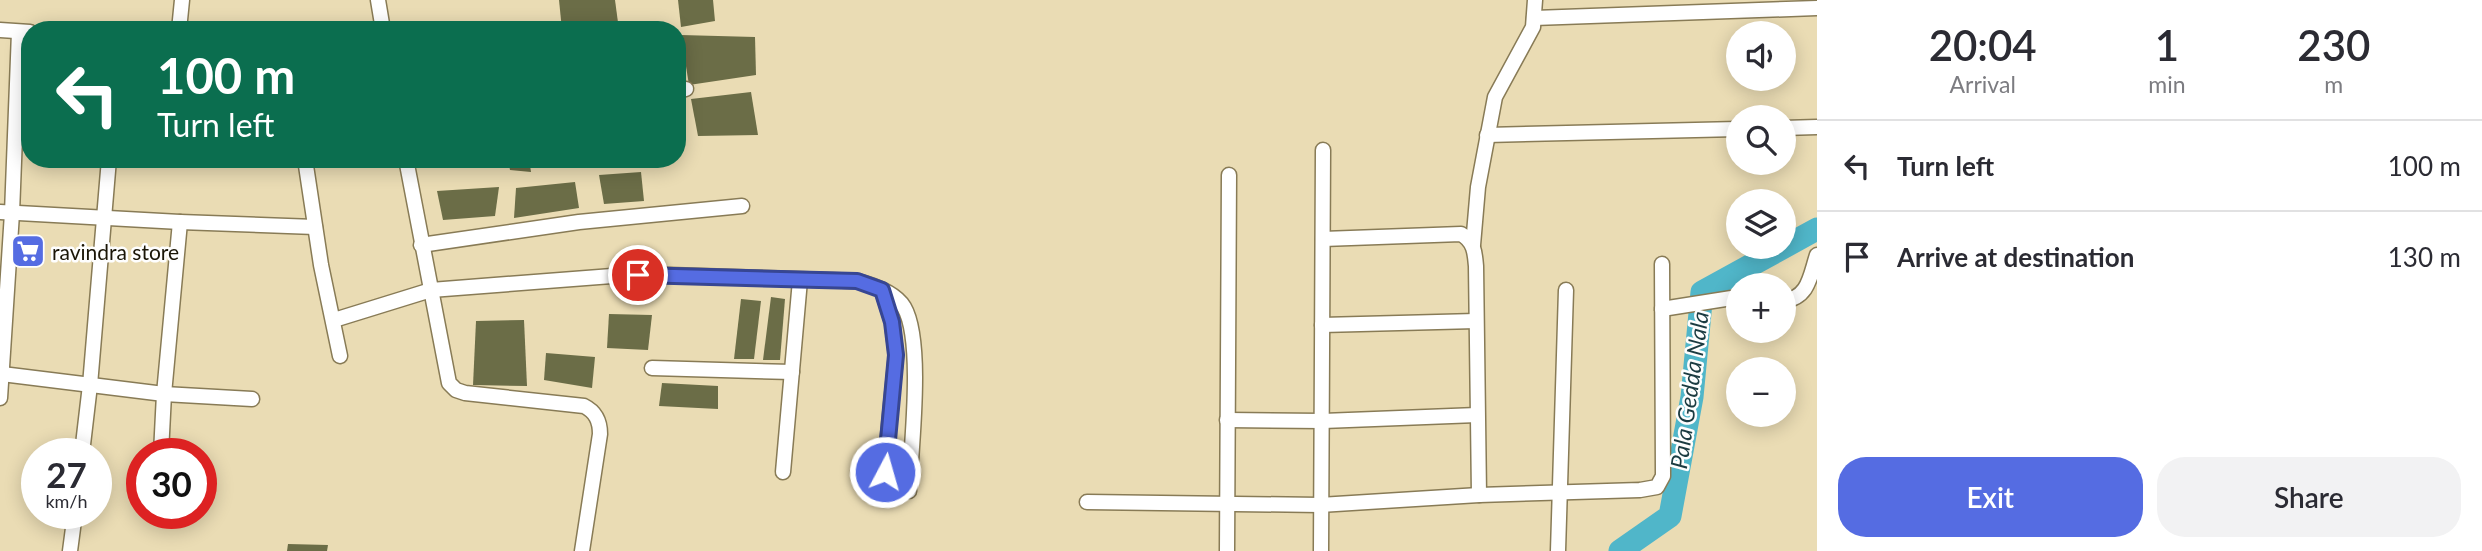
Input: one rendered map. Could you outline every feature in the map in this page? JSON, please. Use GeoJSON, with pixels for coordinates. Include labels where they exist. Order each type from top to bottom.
{"type":"FeatureCollection","features":[{"type":"Feature","properties":{"kind":"street"},"geometry":{"type":"LineString","coordinates":[[180,21],[182,0]]}},
{"type":"Feature","properties":{"kind":"street"},"geometry":{"type":"LineString","coordinates":[[378,0],[382,21]]}},
{"type":"Feature","properties":{"kind":"street"},"geometry":{"type":"LineString","coordinates":[[1479,495],[1476,266],[1472,245],[1495,97],[1533,27],[1535,0]]}},
{"type":"Feature","properties":{"kind":"street"},"geometry":{"type":"LineString","coordinates":[[1534,18],[1817,8]]}},
{"type":"Feature","properties":{"kind":"street"},"geometry":{"type":"LineString","coordinates":[[0,30],[21,32]]}},
{"type":"Feature","properties":{"kind":"street"},"geometry":{"type":"LineString","coordinates":[[0,398],[8,144],[21,53]]}},
{"type":"Feature","properties":{"kind":"street"},"geometry":{"type":"LineString","coordinates":[[1796,128],[1817,127]]}},
{"type":"Feature","properties":{"kind":"street"},"geometry":{"type":"LineString","coordinates":[[1487,135],[1726,129]]}},
{"type":"Feature","properties":{"kind":"street"},"geometry":{"type":"LineString","coordinates":[[1321,551],[1324,421],[1323,150]]}},
{"type":"Feature","properties":{"kind":"street"},"geometry":{"type":"LineString","coordinates":[[84,438],[107,168]]}},
{"type":"Feature","properties":{"kind":"street"},"geometry":{"type":"LineString","coordinates":[[306,168],[340,356]]}},
{"type":"Feature","properties":{"kind":"street"},"geometry":{"type":"LineString","coordinates":[[408,168],[445,374],[449,383],[456,390],[465,393],[584,406],[592,410],[597,417],[600,434],[582,551]]}},
{"type":"Feature","properties":{"kind":"street"},"geometry":{"type":"LineString","coordinates":[[1227,551],[1229,175]]}},
{"type":"Feature","properties":{"kind":"street"},"geometry":{"type":"LineString","coordinates":[[421,245],[579,222],[742,206]]}},
{"type":"Feature","properties":{"kind":"street"},"geometry":{"type":"LineString","coordinates":[[6,212],[315,227]]}},
{"type":"Feature","properties":{"kind":"street"},"geometry":{"type":"LineString","coordinates":[[162,438],[180,222]]}},
{"type":"Feature","properties":{"kind":"street"},"geometry":{"type":"LineString","coordinates":[[1323,239],[1461,234],[1467,237],[1472,245]]}},
{"type":"Feature","properties":{"kind":"street"},"geometry":{"type":"LineString","coordinates":[[1796,297],[1806,289],[1817,255]]}},
{"type":"Feature","properties":{"kind":"street"},"geometry":{"type":"LineString","coordinates":[[1087,502],[1320,505],[1657,487],[1663,477],[1662,264]]}},
{"type":"Feature","properties":{"kind":"street"},"geometry":{"type":"LineString","coordinates":[[334,320],[431,290],[638,275],[857,281],[896,297],[909,320],[915,375],[909,491]]}},
{"type":"Feature","properties":{"kind":"street"},"geometry":{"type":"LineString","coordinates":[[783,472],[800,280]]}},
{"type":"Feature","properties":{"kind":"street"},"geometry":{"type":"LineString","coordinates":[[882,290],[892,322],[896,355],[882,497]]}},
{"type":"Feature","properties":{"kind":"street"},"geometry":{"type":"LineString","coordinates":[[1558,551],[1566,290]]}},
{"type":"Feature","properties":{"kind":"street"},"geometry":{"type":"LineString","coordinates":[[1662,309],[1726,298]]}},
{"type":"Feature","properties":{"kind":"street"},"geometry":{"type":"LineString","coordinates":[[1322,325],[1476,321]]}},
{"type":"Feature","properties":{"kind":"street"},"geometry":{"type":"LineString","coordinates":[[652,368],[792,372]]}},
{"type":"Feature","properties":{"kind":"street"},"geometry":{"type":"LineString","coordinates":[[2,374],[164,394],[252,399]]}},
{"type":"Feature","properties":{"kind":"street"},"geometry":{"type":"LineString","coordinates":[[1227,420],[1324,421],[1477,415]]}},
{"type":"Feature","properties":{"kind":"street"},"geometry":{"type":"LineString","coordinates":[[70,551],[73,529]]}},
{"type":"Feature","properties":{"kind":"building"},"geometry":{"type":"Polygon","coordinates":[[[559,0],[615,0],[618,21],[561,21],[559,0]]]}},
{"type":"Feature","properties":{"kind":"building"},"geometry":{"type":"Polygon","coordinates":[[[678,0],[713,0],[715,21],[686,26],[686,21],[680,21],[678,0]]]}},
{"type":"Feature","properties":{"kind":"building"},"geometry":{"type":"Polygon","coordinates":[[[686,35],[755,37],[756,75],[689,85],[686,35]]]}},
{"type":"Feature","properties":{"kind":"building"},"geometry":{"type":"Polygon","coordinates":[[[751,92],[758,135],[698,136],[691,99],[751,92]]]}},
{"type":"Feature","properties":{"kind":"building"},"geometry":{"type":"Polygon","coordinates":[[[530,168],[531,172],[510,170],[530,168]]]}},
{"type":"Feature","properties":{"kind":"building"},"geometry":{"type":"Polygon","coordinates":[[[641,172],[644,201],[604,204],[599,175],[641,172]]]}},
{"type":"Feature","properties":{"kind":"building"},"geometry":{"type":"Polygon","coordinates":[[[575,182],[579,208],[514,218],[516,188],[575,182]]]}},
{"type":"Feature","properties":{"kind":"building"},"geometry":{"type":"Polygon","coordinates":[[[499,187],[495,216],[443,220],[437,191],[499,187]]]}},
{"type":"Feature","properties":{"kind":"building"},"geometry":{"type":"Polygon","coordinates":[[[771,297],[785,299],[780,360],[763,360],[771,297]]]}},
{"type":"Feature","properties":{"kind":"building"},"geometry":{"type":"Polygon","coordinates":[[[741,299],[761,301],[754,359],[734,359],[741,299]]]}},
{"type":"Feature","properties":{"kind":"building"},"geometry":{"type":"Polygon","coordinates":[[[609,314],[652,315],[648,350],[607,348],[609,314]]]}},
{"type":"Feature","properties":{"kind":"building"},"geometry":{"type":"Polygon","coordinates":[[[524,320],[527,386],[473,385],[476,321],[524,320]]]}},
{"type":"Feature","properties":{"kind":"building"},"geometry":{"type":"Polygon","coordinates":[[[546,353],[595,357],[592,388],[544,380],[546,353]]]}},
{"type":"Feature","properties":{"kind":"building"},"geometry":{"type":"Polygon","coordinates":[[[662,383],[718,386],[718,409],[659,406],[662,383]]]}},
{"type":"Feature","properties":{"kind":"building"},"geometry":{"type":"Polygon","coordinates":[[[288,544],[328,545],[327,551],[287,551],[288,544]]]}},
{"type":"Feature","properties":{"kind":"waterway","name":"Pala Gedda Nala"},"geometry":{"type":"LineString","coordinates":[[1620,551],[1670,516],[1692,397],[1702,292],[1817,229]]}},
{"type":"Feature","properties":{"kind":"place","name":"ravindra store"},"geometry":{"type":"Point","coordinates":[28,251]}},
{"type":"Feature","properties":{"kind":"route"},"geometry":{"type":"LineString","coordinates":[[638,275],[857,281],[882,290],[892,322],[896,355],[885,472]]}}]}
